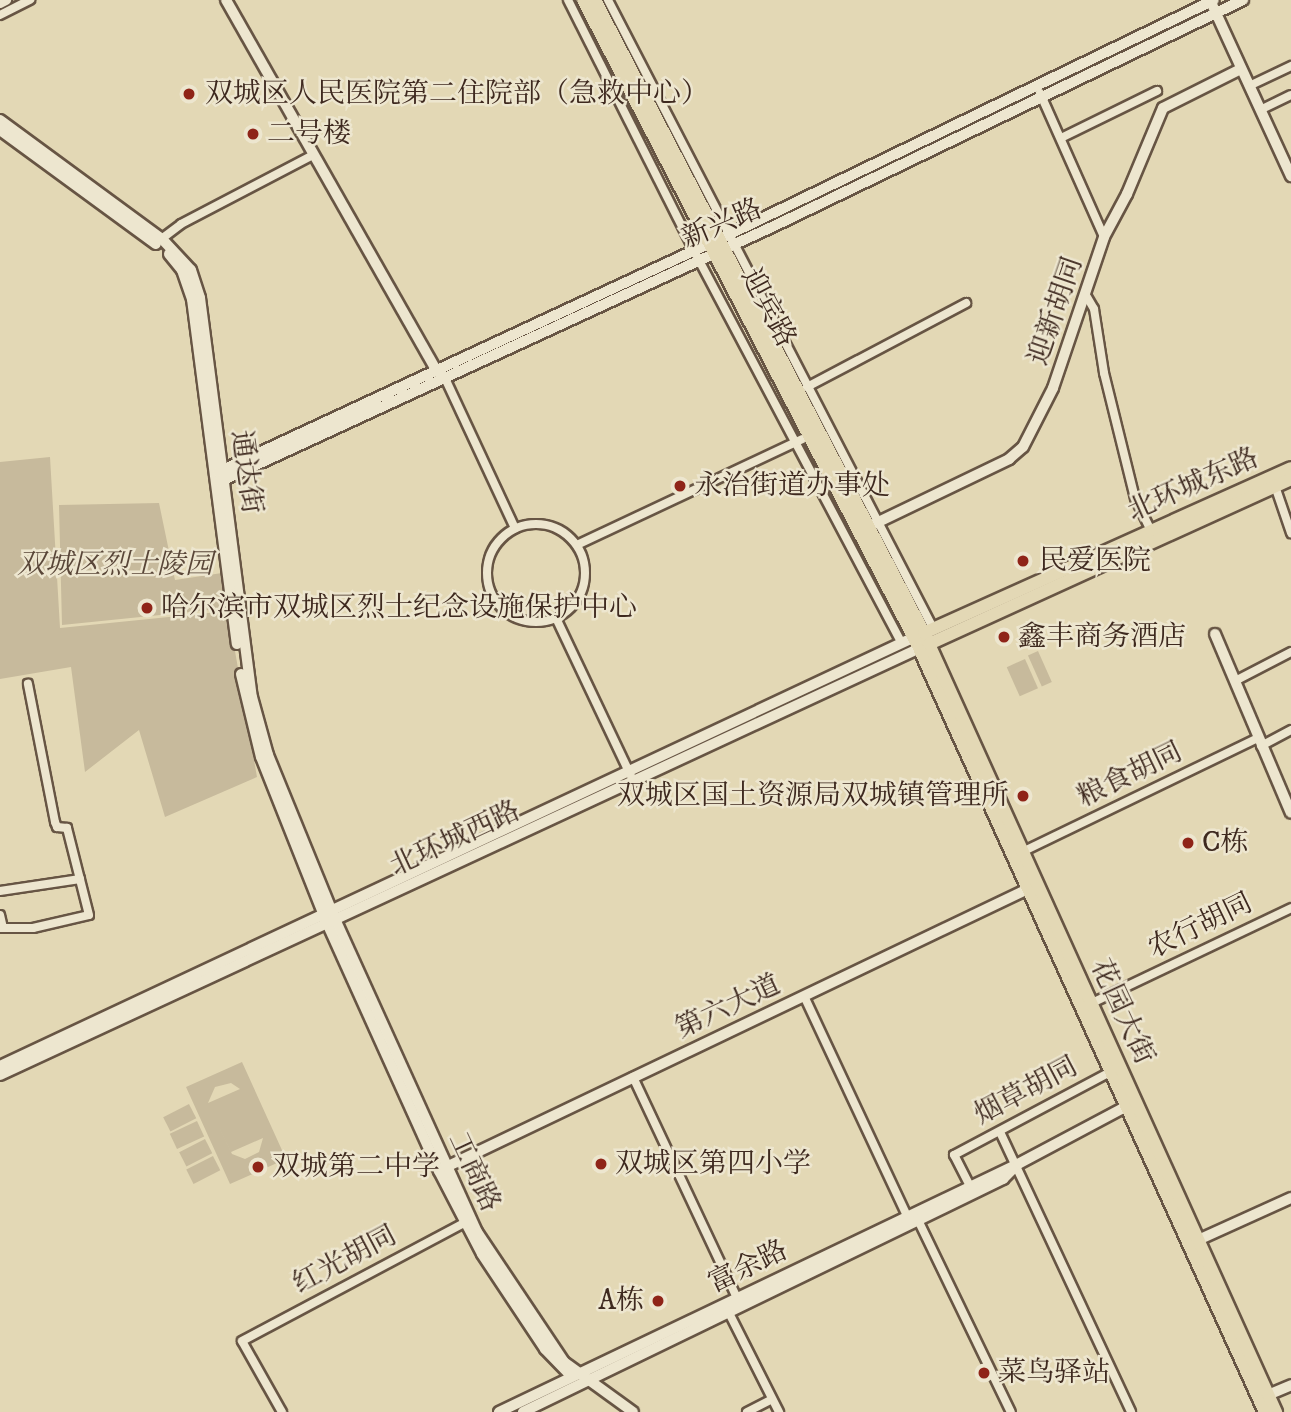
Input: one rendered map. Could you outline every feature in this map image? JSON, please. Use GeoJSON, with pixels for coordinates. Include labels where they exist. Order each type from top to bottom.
{"type":"FeatureCollection","features":[{"type":"Feature","properties":{"kind":"main road"},"geometry":{"type":"LineString","coordinates":[[0,3],[6,0]]}},
{"type":"Feature","properties":{"kind":"main road","name":"迎宾路"},"geometry":{"type":"LineString","coordinates":[[583,0],[713,246],[805,392],[808,437],[873,524],[920,639]]}},
{"type":"Feature","properties":{"kind":"main road","name":"迎宾路"},"geometry":{"type":"LineString","coordinates":[[595,0],[808,437],[920,639]]}},
{"type":"Feature","properties":{"kind":"main road","name":"新兴路"},"geometry":{"type":"LineString","coordinates":[[713,246],[1035,85],[1213,4],[1242,0]]}},
{"type":"Feature","properties":{"kind":"main road","name":"新兴路"},"geometry":{"type":"LineString","coordinates":[[220,476],[1042,96],[1213,4]]}},
{"type":"Feature","properties":{"kind":"main road","name":"通达街"},"geometry":{"type":"LineString","coordinates":[[0,120],[159,241],[176,261],[189,283],[220,476],[249,722],[329,917]]}},
{"type":"Feature","properties":{"kind":"main road","name":"通达街"},"geometry":{"type":"LineString","coordinates":[[0,130],[159,241]]}},
{"type":"Feature","properties":{"kind":"main road","name":"北环城东路"},"geometry":{"type":"LineString","coordinates":[[920,639],[1151,530],[1291,468]]}},
{"type":"Feature","properties":{"kind":"main road","name":"北环城东路"},"geometry":{"type":"LineString","coordinates":[[920,639],[1291,479]]}},
{"type":"Feature","properties":{"kind":"main road","name":"北环城西路"},"geometry":{"type":"LineString","coordinates":[[631,776],[920,639]]}},
{"type":"Feature","properties":{"kind":"main road","name":"北环城西路"},"geometry":{"type":"LineString","coordinates":[[0,1075],[920,639]]}},
{"type":"Feature","properties":{"kind":"main road","name":"花园大街"},"geometry":{"type":"LineString","coordinates":[[920,639],[1022,852],[1032,887],[1090,1004],[1115,1069]]}},
{"type":"Feature","properties":{"kind":"main road","name":"花园大街"},"geometry":{"type":"LineString","coordinates":[[920,639],[1115,1069],[1264,1411]]}},
{"type":"Feature","properties":{"kind":"main road","name":"北环城西路"},"geometry":{"type":"LineString","coordinates":[[0,1066],[329,917]]}},
{"type":"Feature","properties":{"kind":"main road","name":"工商路"},"geometry":{"type":"LineString","coordinates":[[329,917],[467,1221],[545,1349],[622,1412]]}},
{"type":"Feature","properties":{"kind":"main road","name":"花园大街"},"geometry":{"type":"LineString","coordinates":[[1130,1104],[1268,1395],[1264,1411]]}},
{"type":"Feature","properties":{"kind":"main road","name":"工商路"},"geometry":{"type":"LineString","coordinates":[[581,1378],[633,1412]]}},
{"type":"Feature","properties":{"kind":"street"},"geometry":{"type":"LineString","coordinates":[[0,15],[30,0]]}},
{"type":"Feature","properties":{"kind":"street"},"geometry":{"type":"LineString","coordinates":[[226,0],[438,373],[515,528]]}},
{"type":"Feature","properties":{"kind":"street"},"geometry":{"type":"LineString","coordinates":[[568,0],[713,246]]}},
{"type":"Feature","properties":{"kind":"street"},"geometry":{"type":"LineString","coordinates":[[608,0],[713,246]]}},
{"type":"Feature","properties":{"kind":"street"},"geometry":{"type":"LineString","coordinates":[[1213,4],[1290,170]]}},
{"type":"Feature","properties":{"kind":"street"},"geometry":{"type":"LineString","coordinates":[[1249,86],[1291,66]]}},
{"type":"Feature","properties":{"kind":"street","name":"迎新胡同"},"geometry":{"type":"LineString","coordinates":[[873,524],[1009,459],[1023,447],[1053,388],[1087,297],[1104,237],[1163,108],[1241,69]]}},
{"type":"Feature","properties":{"kind":"street"},"geometry":{"type":"LineString","coordinates":[[1035,85],[1104,237]]}},
{"type":"Feature","properties":{"kind":"street"},"geometry":{"type":"LineString","coordinates":[[1061,138],[1157,91]]}},
{"type":"Feature","properties":{"kind":"street"},"geometry":{"type":"LineString","coordinates":[[1260,110],[1291,95]]}},
{"type":"Feature","properties":{"kind":"street"},"geometry":{"type":"LineString","coordinates":[[159,241],[181,223],[313,155]]}},
{"type":"Feature","properties":{"kind":"street"},"geometry":{"type":"LineString","coordinates":[[1087,297],[1094,309],[1104,373],[1135,498],[1151,530]]}},
{"type":"Feature","properties":{"kind":"street"},"geometry":{"type":"LineString","coordinates":[[873,524],[805,392],[966,303]]}},
{"type":"Feature","properties":{"kind":"street"},"geometry":{"type":"LineString","coordinates":[[576,545],[808,437]]}},
{"type":"Feature","properties":{"kind":"street"},"geometry":{"type":"LineString","coordinates":[[1275,486],[1291,533]]}},
{"type":"Feature","properties":{"kind":"street"},"geometry":{"type":"LineString","coordinates":[[546,524],[561,530],[576,545],[585,567],[584,583],[569,610],[556,618],[522,620],[495,600],[487,568],[491,551],[515,528],[546,524]]}},
{"type":"Feature","properties":{"kind":"street"},"geometry":{"type":"LineString","coordinates":[[556,618],[631,776]]}},
{"type":"Feature","properties":{"kind":"street"},"geometry":{"type":"LineString","coordinates":[[1215,634],[1291,813]]}},
{"type":"Feature","properties":{"kind":"street"},"geometry":{"type":"LineString","coordinates":[[1235,681],[1291,652]]}},
{"type":"Feature","properties":{"kind":"street"},"geometry":{"type":"LineString","coordinates":[[0,915],[1,928],[85,918],[89,911],[67,828],[57,827],[55,822],[28,684]]}},
{"type":"Feature","properties":{"kind":"street","name":"粮食胡同"},"geometry":{"type":"LineString","coordinates":[[1022,852],[1259,742],[1291,730]]}},
{"type":"Feature","properties":{"kind":"street"},"geometry":{"type":"LineString","coordinates":[[0,891],[80,879]]}},
{"type":"Feature","properties":{"kind":"street","name":"第六大道"},"geometry":{"type":"LineString","coordinates":[[442,1169],[1032,887]]}},
{"type":"Feature","properties":{"kind":"street","name":"农行胡同"},"geometry":{"type":"LineString","coordinates":[[1090,1004],[1291,908]]}},
{"type":"Feature","properties":{"kind":"street"},"geometry":{"type":"LineString","coordinates":[[804,996],[906,1216]]}},
{"type":"Feature","properties":{"kind":"street","name":"烟草胡同"},"geometry":{"type":"LineString","coordinates":[[970,1186],[954,1154],[1115,1069]]}},
{"type":"Feature","properties":{"kind":"street"},"geometry":{"type":"LineString","coordinates":[[633,1077],[737,1298]]}},
{"type":"Feature","properties":{"kind":"street","name":"富余路"},"geometry":{"type":"LineString","coordinates":[[727,1308],[737,1298],[1018,1164],[1130,1104]]}},
{"type":"Feature","properties":{"kind":"street"},"geometry":{"type":"LineString","coordinates":[[1000,1132],[1018,1164],[1131,1412]]}},
{"type":"Feature","properties":{"kind":"street","name":"富余路"},"geometry":{"type":"LineString","coordinates":[[499,1412],[581,1378],[918,1220],[1003,1179],[1018,1164]]}},
{"type":"Feature","properties":{"kind":"street"},"geometry":{"type":"LineString","coordinates":[[1196,1241],[1291,1198]]}},
{"type":"Feature","properties":{"kind":"street"},"geometry":{"type":"LineString","coordinates":[[918,1220],[1012,1412]]}},
{"type":"Feature","properties":{"kind":"street","name":"红光胡同"},"geometry":{"type":"LineString","coordinates":[[282,1412],[242,1341],[467,1221]]}},
{"type":"Feature","properties":{"kind":"street"},"geometry":{"type":"LineString","coordinates":[[727,1308],[779,1412]]}},
{"type":"Feature","properties":{"kind":"street","name":"富余路"},"geometry":{"type":"LineString","coordinates":[[523,1412],[581,1378]]}},
{"type":"Feature","properties":{"kind":"street"},"geometry":{"type":"LineString","coordinates":[[1268,1395],[1291,1385]]}},
{"type":"Feature","properties":{"kind":"street"},"geometry":{"type":"LineString","coordinates":[[747,1412],[772,1399]]}},
{"type":"Feature","properties":{"kind":"green space"},"geometry":{"type":"Polygon","coordinates":[[[50,457],[60,628],[228,611],[257,777],[165,817],[139,730],[85,772],[71,667],[0,679],[0,462],[50,457]]]}},
{"type":"Feature","properties":{"kind":"green space","name":"双城区烈士陵园"},"geometry":{"type":"Polygon","coordinates":[[[159,503],[175,580],[222,573],[229,608],[62,625],[59,505],[159,503]]]}},
{"type":"Feature","properties":{"kind":"green space"},"geometry":{"type":"Polygon","coordinates":[[[1038,651],[1052,682],[1042,687],[1028,655],[1038,651]]]}},
{"type":"Feature","properties":{"kind":"green space"},"geometry":{"type":"Polygon","coordinates":[[[1025,659],[1038,688],[1020,696],[1007,667],[1025,659]]]}},
{"type":"Feature","properties":{"kind":"green space"},"geometry":{"type":"Polygon","coordinates":[[[242,1062],[286,1159],[230,1184],[186,1087],[242,1062]],[[231,1083],[215,1087],[208,1103],[240,1089],[231,1083]],[[263,1138],[231,1152],[245,1159],[259,1152],[263,1138]]]}},
{"type":"Feature","properties":{"kind":"green space"},"geometry":{"type":"Polygon","coordinates":[[[189,1104],[196,1118],[170,1131],[163,1117],[189,1104]]]}},
{"type":"Feature","properties":{"kind":"green space"},"geometry":{"type":"Polygon","coordinates":[[[197,1121],[204,1136],[177,1149],[170,1134],[197,1121]]]}},
{"type":"Feature","properties":{"kind":"green space"},"geometry":{"type":"Polygon","coordinates":[[[205,1139],[212,1153],[186,1166],[179,1152],[205,1139]]]}},
{"type":"Feature","properties":{"kind":"green space"},"geometry":{"type":"Polygon","coordinates":[[[213,1156],[220,1170],[194,1184],[186,1170],[213,1156]]]}},
{"type":"Feature","properties":{"kind":"place","name":"双城区人民医院第二住院部（急救中心）"},"geometry":{"type":"Point","coordinates":[189,94]}},
{"type":"Feature","properties":{"kind":"place","name":"二号楼"},"geometry":{"type":"Point","coordinates":[253,134]}},
{"type":"Feature","properties":{"kind":"place","name":"永治街道办事处"},"geometry":{"type":"Point","coordinates":[680,486]}},
{"type":"Feature","properties":{"kind":"place","name":"民爱医院"},"geometry":{"type":"Point","coordinates":[1023,561]}},
{"type":"Feature","properties":{"kind":"place","name":"哈尔滨市双城区烈士纪念设施保护中心"},"geometry":{"type":"Point","coordinates":[147,608]}},
{"type":"Feature","properties":{"kind":"place","name":"鑫丰商务酒店"},"geometry":{"type":"Point","coordinates":[1004,637]}},
{"type":"Feature","properties":{"kind":"place","name":"双城区国土资源局双城镇管理所"},"geometry":{"type":"Point","coordinates":[1023,796]}},
{"type":"Feature","properties":{"kind":"place","name":"C栋"},"geometry":{"type":"Point","coordinates":[1188,843]}},
{"type":"Feature","properties":{"kind":"place","name":"双城区第四小学"},"geometry":{"type":"Point","coordinates":[601,1164]}},
{"type":"Feature","properties":{"kind":"place","name":"双城第二中学"},"geometry":{"type":"Point","coordinates":[258,1167]}},
{"type":"Feature","properties":{"kind":"place","name":"A栋"},"geometry":{"type":"Point","coordinates":[658,1301]}},
{"type":"Feature","properties":{"kind":"place","name":"菜鸟驿站"},"geometry":{"type":"Point","coordinates":[984,1373]}}]}
